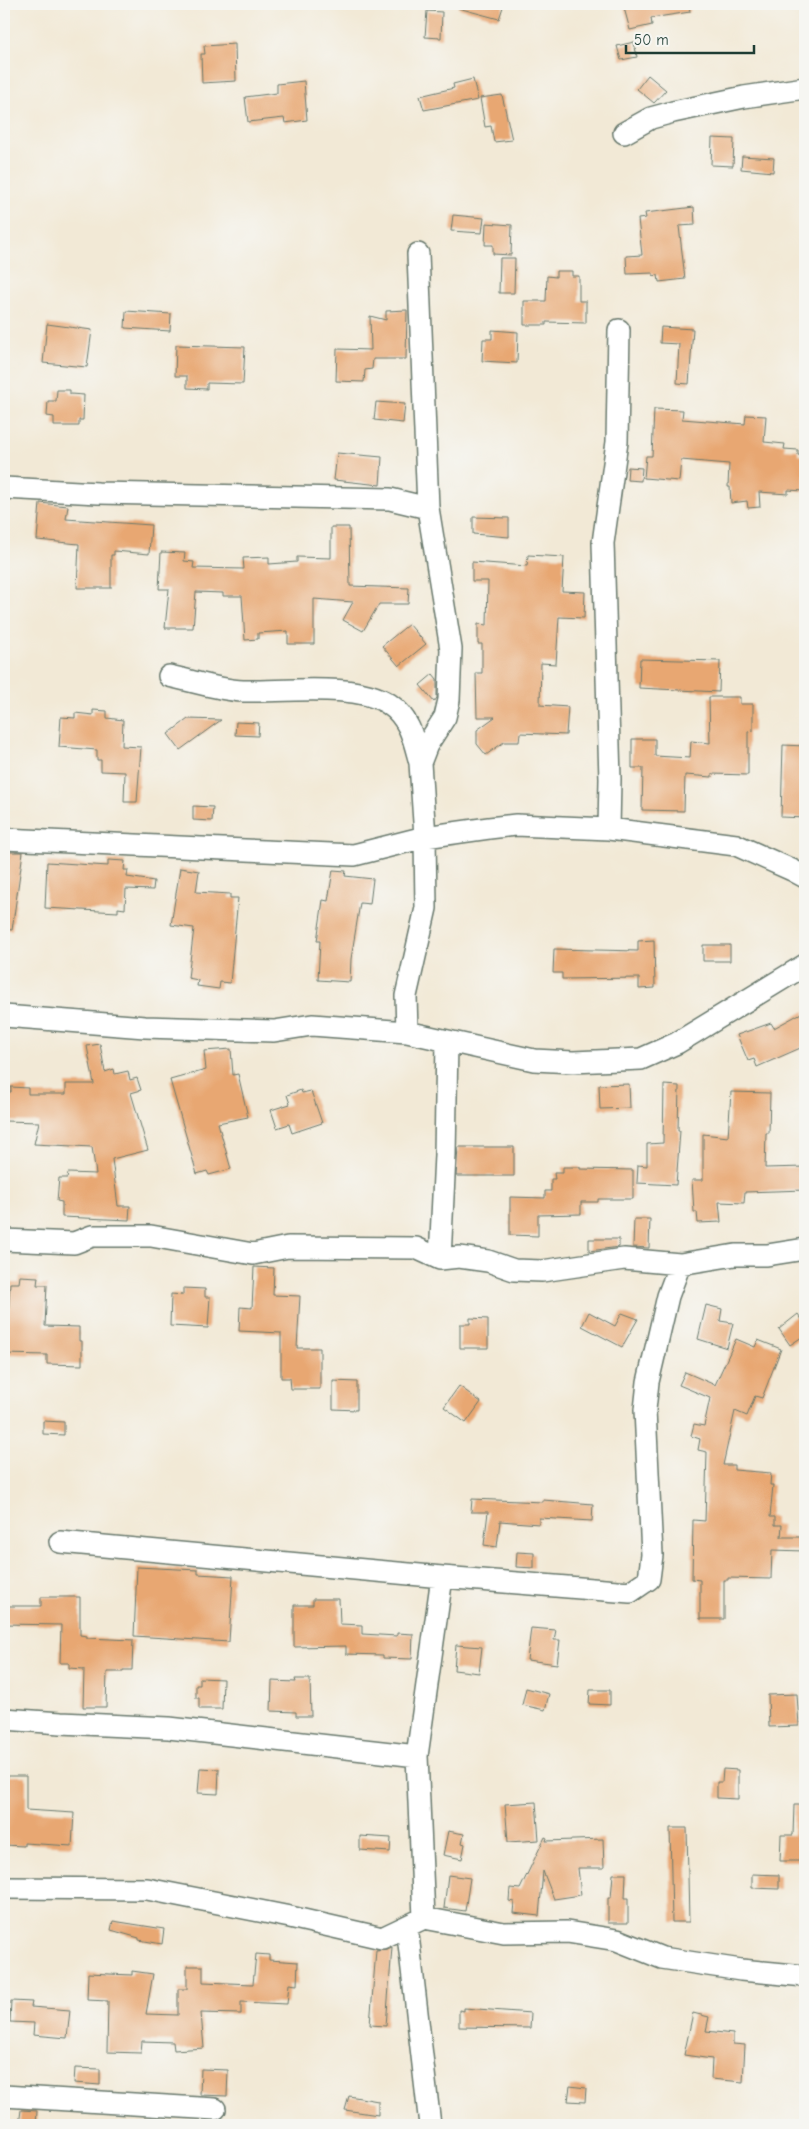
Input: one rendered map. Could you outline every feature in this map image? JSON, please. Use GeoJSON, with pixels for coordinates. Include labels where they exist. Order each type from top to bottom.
{"type":"FeatureCollection","features":[{"type":"Feature","properties":{"kind":"street"},"geometry":{"type":"LineString","coordinates":[[624,133],[651,118],[672,112],[744,97],[805,88]]}},
{"type":"Feature","properties":{"kind":"street"},"geometry":{"type":"LineString","coordinates":[[418,254],[428,508],[451,649],[449,700],[445,717],[427,745],[420,763]]}},
{"type":"Feature","properties":{"kind":"street"},"geometry":{"type":"LineString","coordinates":[[609,829],[610,779],[603,542],[617,442],[619,330]]}},
{"type":"Feature","properties":{"kind":"street"},"geometry":{"type":"LineString","coordinates":[[4,488],[98,493],[390,499],[428,508]]}},
{"type":"Feature","properties":{"kind":"street"},"geometry":{"type":"LineString","coordinates":[[169,676],[242,691],[272,689],[346,691],[368,695],[390,704],[411,727],[420,763],[425,838],[426,908],[406,996],[407,1032]]}},
{"type":"Feature","properties":{"kind":"street"},"geometry":{"type":"LineString","coordinates":[[4,839],[354,855],[425,838],[516,825],[609,829],[736,845],[805,877]]}},
{"type":"Feature","properties":{"kind":"street"},"geometry":{"type":"LineString","coordinates":[[4,1016],[145,1027],[274,1030],[312,1025],[407,1032],[534,1060],[573,1062],[641,1058],[677,1043],[805,965]]}},
{"type":"Feature","properties":{"kind":"street"},"geometry":{"type":"LineString","coordinates":[[440,1259],[445,1155],[447,1042]]}},
{"type":"Feature","properties":{"kind":"street"},"geometry":{"type":"LineString","coordinates":[[4,1240],[74,1243],[92,1236],[151,1236],[243,1253],[260,1253],[288,1247],[416,1248],[440,1259],[459,1257],[488,1261],[514,1270],[533,1271],[624,1258],[680,1264],[736,1254],[767,1254],[805,1248]]}},
{"type":"Feature","properties":{"kind":"street"},"geometry":{"type":"LineString","coordinates":[[60,1542],[630,1592],[649,1578],[652,1555],[645,1410],[648,1382],[664,1311],[680,1264]]}},
{"type":"Feature","properties":{"kind":"street"},"geometry":{"type":"LineString","coordinates":[[430,2125],[415,1922],[417,1756],[442,1577]]}},
{"type":"Feature","properties":{"kind":"street"},"geometry":{"type":"LineString","coordinates":[[4,1718],[61,1723],[169,1728],[417,1756]]}},
{"type":"Feature","properties":{"kind":"street"},"geometry":{"type":"LineString","coordinates":[[4,1888],[147,1889],[290,1917],[382,1938],[415,1922],[504,1933],[567,1932],[617,1940],[662,1958],[741,1970],[805,1976]]}},
{"type":"Feature","properties":{"kind":"street"},"geometry":{"type":"LineString","coordinates":[[4,2096],[215,2109]]}},
{"type":"Feature","properties":{"kind":"building"},"geometry":{"type":"Polygon","coordinates":[[[459,4],[504,4],[499,19],[458,8],[459,4]]]}},
{"type":"Feature","properties":{"kind":"building"},"geometry":{"type":"Polygon","coordinates":[[[623,4],[689,4],[690,12],[651,18],[652,25],[630,30],[623,4]]]}},
{"type":"Feature","properties":{"kind":"building"},"geometry":{"type":"Polygon","coordinates":[[[427,11],[442,12],[441,38],[425,37],[427,11]]]}},
{"type":"Feature","properties":{"kind":"building"},"geometry":{"type":"Polygon","coordinates":[[[634,42],[637,57],[621,60],[617,46],[634,42]]]}},
{"type":"Feature","properties":{"kind":"building"},"geometry":{"type":"Polygon","coordinates":[[[235,44],[236,81],[202,83],[201,54],[205,54],[204,46],[235,44]]]}},
{"type":"Feature","properties":{"kind":"building"},"geometry":{"type":"Polygon","coordinates":[[[648,75],[666,90],[654,103],[637,89],[648,75]]]}},
{"type":"Feature","properties":{"kind":"building"},"geometry":{"type":"Polygon","coordinates":[[[473,79],[478,100],[424,110],[420,96],[454,88],[453,84],[473,79]]]}},
{"type":"Feature","properties":{"kind":"building"},"geometry":{"type":"Polygon","coordinates":[[[304,81],[307,120],[285,123],[284,118],[248,122],[245,97],[277,93],[277,84],[304,81]]]}},
{"type":"Feature","properties":{"kind":"building"},"geometry":{"type":"Polygon","coordinates":[[[502,95],[512,140],[494,142],[491,126],[485,127],[480,98],[502,95]]]}},
{"type":"Feature","properties":{"kind":"building"},"geometry":{"type":"Polygon","coordinates":[[[712,138],[734,139],[733,166],[711,165],[712,138]]]}},
{"type":"Feature","properties":{"kind":"building"},"geometry":{"type":"Polygon","coordinates":[[[742,156],[774,158],[773,172],[741,169],[742,156]]]}},
{"type":"Feature","properties":{"kind":"building"},"geometry":{"type":"Polygon","coordinates":[[[694,207],[695,225],[679,226],[685,279],[659,282],[658,275],[653,276],[653,273],[627,274],[626,256],[642,255],[638,219],[646,218],[645,213],[694,207]]]}},
{"type":"Feature","properties":{"kind":"building"},"geometry":{"type":"Polygon","coordinates":[[[453,215],[484,218],[482,233],[451,231],[453,215]]]}},
{"type":"Feature","properties":{"kind":"building"},"geometry":{"type":"Polygon","coordinates":[[[486,223],[512,225],[511,255],[493,254],[493,245],[485,245],[486,223]]]}},
{"type":"Feature","properties":{"kind":"building"},"geometry":{"type":"Polygon","coordinates":[[[500,258],[515,258],[514,293],[499,293],[500,258]]]}},
{"type":"Feature","properties":{"kind":"building"},"geometry":{"type":"Polygon","coordinates":[[[556,271],[572,271],[572,276],[579,276],[579,301],[586,301],[586,323],[546,322],[546,325],[524,325],[524,301],[546,301],[547,276],[556,277],[556,271]]]}},
{"type":"Feature","properties":{"kind":"building"},"geometry":{"type":"Polygon","coordinates":[[[407,310],[406,359],[373,359],[372,369],[365,370],[364,382],[336,381],[337,349],[371,350],[370,316],[386,320],[386,311],[407,310]]]}},
{"type":"Feature","properties":{"kind":"building"},"geometry":{"type":"Polygon","coordinates":[[[126,311],[171,314],[170,331],[125,328],[126,311]]]}},
{"type":"Feature","properties":{"kind":"building"},"geometry":{"type":"Polygon","coordinates":[[[47,324],[92,330],[87,367],[43,363],[47,324]]]}},
{"type":"Feature","properties":{"kind":"building"},"geometry":{"type":"Polygon","coordinates":[[[661,327],[693,329],[689,384],[677,383],[679,344],[660,343],[661,327]]]}},
{"type":"Feature","properties":{"kind":"building"},"geometry":{"type":"Polygon","coordinates":[[[492,330],[518,332],[517,363],[482,361],[483,339],[492,339],[492,330]]]}},
{"type":"Feature","properties":{"kind":"building"},"geometry":{"type":"Polygon","coordinates":[[[176,345],[245,347],[243,384],[207,383],[207,389],[187,388],[187,376],[175,376],[176,345]]]}},
{"type":"Feature","properties":{"kind":"building"},"geometry":{"type":"Polygon","coordinates":[[[57,390],[70,390],[70,394],[84,395],[83,420],[79,420],[79,426],[54,426],[54,417],[47,416],[48,401],[56,401],[57,390]]]}},
{"type":"Feature","properties":{"kind":"building"},"geometry":{"type":"Polygon","coordinates":[[[376,402],[405,404],[403,423],[374,420],[376,402]]]}},
{"type":"Feature","properties":{"kind":"building"},"geometry":{"type":"Polygon","coordinates":[[[654,409],[683,410],[682,419],[745,424],[746,415],[766,416],[764,442],[785,444],[784,449],[798,450],[798,455],[805,456],[804,491],[788,490],[788,494],[759,492],[760,507],[748,508],[747,501],[731,503],[730,487],[728,487],[729,464],[681,460],[679,481],[644,478],[646,456],[652,456],[654,409]]]}},
{"type":"Feature","properties":{"kind":"building"},"geometry":{"type":"Polygon","coordinates":[[[337,453],[382,457],[380,485],[334,480],[337,453]]]}},
{"type":"Feature","properties":{"kind":"building"},"geometry":{"type":"Polygon","coordinates":[[[628,467],[642,468],[641,481],[627,480],[628,467]]]}},
{"type":"Feature","properties":{"kind":"building"},"geometry":{"type":"Polygon","coordinates":[[[40,503],[68,506],[66,519],[151,525],[149,554],[114,551],[114,555],[111,555],[111,588],[77,588],[79,544],[37,540],[40,503]]]}},
{"type":"Feature","properties":{"kind":"building"},"geometry":{"type":"Polygon","coordinates":[[[473,517],[509,518],[509,537],[473,534],[473,517]]]}},
{"type":"Feature","properties":{"kind":"building"},"geometry":{"type":"Polygon","coordinates":[[[331,527],[349,527],[350,586],[409,588],[408,604],[379,604],[363,631],[343,620],[353,602],[314,599],[314,644],[288,644],[288,631],[258,633],[258,639],[245,640],[242,596],[223,596],[223,593],[196,592],[193,628],[165,628],[169,589],[159,589],[161,552],[185,553],[184,561],[194,562],[193,568],[244,569],[243,558],[269,557],[269,564],[297,562],[297,557],[331,558],[331,527]]]}},
{"type":"Feature","properties":{"kind":"building"},"geometry":{"type":"Polygon","coordinates":[[[528,555],[564,557],[562,591],[585,592],[584,618],[559,617],[556,664],[541,663],[540,705],[568,707],[566,735],[520,733],[519,742],[504,742],[486,755],[477,744],[477,730],[495,717],[477,717],[476,673],[482,673],[482,644],[478,644],[478,624],[487,625],[488,581],[472,581],[472,562],[527,566],[528,555]]]}},
{"type":"Feature","properties":{"kind":"building"},"geometry":{"type":"Polygon","coordinates":[[[409,624],[426,644],[399,666],[382,646],[409,624]]]}},
{"type":"Feature","properties":{"kind":"building"},"geometry":{"type":"Polygon","coordinates":[[[640,659],[720,661],[719,692],[639,688],[640,659]]]}},
{"type":"Feature","properties":{"kind":"building"},"geometry":{"type":"Polygon","coordinates":[[[433,674],[437,679],[437,698],[434,702],[420,685],[433,674]]]}},
{"type":"Feature","properties":{"kind":"building"},"geometry":{"type":"Polygon","coordinates":[[[709,697],[740,697],[740,704],[753,704],[753,731],[748,732],[748,775],[712,774],[712,777],[685,775],[684,811],[642,810],[643,768],[632,768],[632,739],[655,739],[655,756],[690,758],[691,741],[710,743],[709,697]]]}},
{"type":"Feature","properties":{"kind":"building"},"geometry":{"type":"Polygon","coordinates":[[[93,710],[107,711],[107,718],[123,720],[122,746],[141,747],[137,802],[124,802],[125,772],[101,771],[101,760],[97,760],[97,750],[59,747],[61,717],[75,718],[75,713],[93,715],[93,710]]]}},
{"type":"Feature","properties":{"kind":"building"},"geometry":{"type":"Polygon","coordinates":[[[188,719],[221,720],[180,750],[168,734],[188,719]]]}},
{"type":"Feature","properties":{"kind":"building"},"geometry":{"type":"Polygon","coordinates":[[[236,722],[259,723],[258,736],[235,735],[236,722]]]}},
{"type":"Feature","properties":{"kind":"building"},"geometry":{"type":"Polygon","coordinates":[[[783,745],[805,746],[805,818],[781,817],[783,745]]]}},
{"type":"Feature","properties":{"kind":"building"},"geometry":{"type":"Polygon","coordinates":[[[193,806],[213,807],[212,821],[193,820],[193,806]]]}},
{"type":"Feature","properties":{"kind":"building"},"geometry":{"type":"Polygon","coordinates":[[[4,852],[23,852],[12,930],[4,929],[4,852]]]}},
{"type":"Feature","properties":{"kind":"building"},"geometry":{"type":"Polygon","coordinates":[[[108,860],[125,861],[124,870],[128,870],[127,877],[154,881],[153,890],[126,889],[125,909],[118,908],[118,912],[45,908],[47,862],[108,866],[108,860]]]}},
{"type":"Feature","properties":{"kind":"building"},"geometry":{"type":"Polygon","coordinates":[[[180,868],[199,871],[196,892],[230,894],[230,898],[238,898],[230,983],[220,982],[219,989],[197,986],[198,980],[188,978],[194,928],[171,925],[180,868]]]}},
{"type":"Feature","properties":{"kind":"building"},"geometry":{"type":"Polygon","coordinates":[[[333,870],[346,871],[345,876],[373,879],[370,904],[360,903],[351,959],[350,982],[318,980],[320,941],[317,941],[323,900],[328,901],[333,870]]]}},
{"type":"Feature","properties":{"kind":"building"},"geometry":{"type":"Polygon","coordinates":[[[654,940],[655,988],[639,989],[639,978],[562,979],[562,973],[553,973],[554,949],[638,951],[638,941],[654,940]]]}},
{"type":"Feature","properties":{"kind":"building"},"geometry":{"type":"Polygon","coordinates":[[[703,945],[730,945],[730,961],[703,961],[703,945]]]}},
{"type":"Feature","properties":{"kind":"building"},"geometry":{"type":"Polygon","coordinates":[[[805,1011],[805,1046],[757,1067],[754,1059],[748,1061],[737,1035],[771,1023],[774,1028],[805,1011]]]}},
{"type":"Feature","properties":{"kind":"building"},"geometry":{"type":"Polygon","coordinates":[[[100,1044],[105,1072],[114,1069],[115,1074],[128,1071],[130,1080],[137,1078],[141,1090],[131,1093],[148,1150],[112,1159],[118,1206],[130,1206],[129,1220],[62,1217],[62,1202],[57,1201],[59,1178],[67,1178],[68,1173],[96,1174],[92,1147],[34,1144],[39,1122],[4,1121],[4,1092],[11,1092],[11,1087],[28,1088],[28,1094],[66,1094],[66,1084],[94,1084],[87,1046],[100,1044]]]}},
{"type":"Feature","properties":{"kind":"building"},"geometry":{"type":"Polygon","coordinates":[[[231,1049],[233,1075],[238,1074],[248,1117],[218,1123],[231,1169],[209,1175],[207,1171],[197,1174],[170,1080],[206,1070],[204,1051],[231,1049]]]}},
{"type":"Feature","properties":{"kind":"building"},"geometry":{"type":"Polygon","coordinates":[[[629,1084],[630,1108],[600,1109],[599,1085],[629,1084]]]}},
{"type":"Feature","properties":{"kind":"building"},"geometry":{"type":"Polygon","coordinates":[[[664,1085],[679,1086],[678,1131],[680,1131],[676,1185],[637,1183],[638,1165],[647,1166],[647,1144],[663,1143],[664,1085]]]}},
{"type":"Feature","properties":{"kind":"building"},"geometry":{"type":"Polygon","coordinates":[[[301,1090],[302,1093],[311,1091],[322,1123],[292,1133],[289,1124],[277,1128],[271,1110],[290,1104],[287,1095],[301,1090]]]}},
{"type":"Feature","properties":{"kind":"building"},"geometry":{"type":"Polygon","coordinates":[[[731,1092],[770,1093],[769,1133],[766,1133],[765,1168],[805,1167],[805,1190],[745,1192],[744,1203],[719,1202],[721,1222],[698,1223],[697,1212],[694,1212],[692,1180],[703,1180],[703,1134],[728,1137],[731,1092]]]}},
{"type":"Feature","properties":{"kind":"building"},"geometry":{"type":"Polygon","coordinates":[[[458,1147],[514,1147],[514,1176],[456,1176],[458,1147]]]}},
{"type":"Feature","properties":{"kind":"building"},"geometry":{"type":"Polygon","coordinates":[[[563,1167],[633,1170],[633,1199],[598,1199],[598,1202],[581,1202],[581,1214],[538,1215],[538,1236],[510,1235],[510,1197],[545,1198],[545,1191],[551,1191],[551,1179],[555,1179],[554,1173],[563,1173],[563,1167]]]}},
{"type":"Feature","properties":{"kind":"building"},"geometry":{"type":"Polygon","coordinates":[[[634,1219],[650,1219],[649,1248],[633,1247],[634,1219]]]}},
{"type":"Feature","properties":{"kind":"building"},"geometry":{"type":"Polygon","coordinates":[[[589,1239],[619,1239],[619,1247],[589,1251],[589,1239]]]}},
{"type":"Feature","properties":{"kind":"building"},"geometry":{"type":"Polygon","coordinates":[[[254,1267],[274,1268],[273,1295],[300,1296],[297,1348],[320,1348],[320,1389],[291,1389],[290,1378],[281,1378],[281,1333],[239,1331],[240,1307],[252,1308],[254,1267]]]}},
{"type":"Feature","properties":{"kind":"building"},"geometry":{"type":"Polygon","coordinates":[[[20,1276],[38,1277],[37,1285],[47,1285],[45,1326],[79,1327],[79,1341],[82,1341],[82,1365],[47,1364],[47,1355],[4,1354],[4,1320],[8,1320],[10,1283],[19,1283],[20,1276]]]}},
{"type":"Feature","properties":{"kind":"building"},"geometry":{"type":"Polygon","coordinates":[[[183,1288],[205,1289],[205,1297],[210,1297],[208,1328],[170,1326],[171,1294],[183,1295],[183,1288]]]}},
{"type":"Feature","properties":{"kind":"building"},"geometry":{"type":"Polygon","coordinates":[[[706,1305],[722,1309],[720,1321],[733,1323],[727,1348],[698,1339],[706,1305]]]}},
{"type":"Feature","properties":{"kind":"building"},"geometry":{"type":"Polygon","coordinates":[[[589,1312],[615,1326],[622,1313],[638,1319],[622,1347],[582,1326],[589,1312]]]}},
{"type":"Feature","properties":{"kind":"building"},"geometry":{"type":"Polygon","coordinates":[[[798,1314],[805,1324],[805,1335],[790,1345],[779,1329],[798,1314]]]}},
{"type":"Feature","properties":{"kind":"building"},"geometry":{"type":"Polygon","coordinates":[[[470,1318],[488,1319],[488,1348],[460,1348],[460,1324],[470,1324],[470,1318]]]}},
{"type":"Feature","properties":{"kind":"building"},"geometry":{"type":"Polygon","coordinates":[[[736,1339],[755,1347],[758,1340],[781,1349],[762,1398],[755,1396],[747,1416],[735,1411],[723,1465],[734,1465],[734,1470],[771,1473],[770,1485],[773,1485],[770,1517],[775,1517],[775,1525],[782,1525],[781,1537],[805,1537],[805,1551],[772,1550],[771,1579],[728,1578],[728,1580],[724,1580],[724,1619],[700,1619],[700,1580],[692,1579],[693,1520],[705,1521],[707,1452],[698,1450],[700,1439],[691,1436],[694,1424],[704,1426],[710,1398],[679,1385],[685,1372],[715,1385],[736,1339]]]}},
{"type":"Feature","properties":{"kind":"building"},"geometry":{"type":"Polygon","coordinates":[[[333,1381],[357,1382],[357,1410],[333,1409],[333,1381]]]}},
{"type":"Feature","properties":{"kind":"building"},"geometry":{"type":"Polygon","coordinates":[[[459,1386],[481,1402],[466,1423],[444,1407],[459,1386]]]}},
{"type":"Feature","properties":{"kind":"building"},"geometry":{"type":"Polygon","coordinates":[[[43,1421],[64,1422],[64,1435],[43,1434],[43,1421]]]}},
{"type":"Feature","properties":{"kind":"building"},"geometry":{"type":"Polygon","coordinates":[[[472,1499],[543,1502],[543,1500],[593,1504],[592,1521],[539,1518],[539,1524],[500,1521],[497,1547],[484,1545],[488,1512],[471,1512],[472,1499]]]}},
{"type":"Feature","properties":{"kind":"building"},"geometry":{"type":"Polygon","coordinates":[[[517,1552],[534,1553],[534,1568],[516,1567],[517,1552]]]}},
{"type":"Feature","properties":{"kind":"building"},"geometry":{"type":"Polygon","coordinates":[[[137,1567],[198,1570],[198,1574],[233,1576],[229,1642],[134,1636],[137,1567]]]}},
{"type":"Feature","properties":{"kind":"building"},"geometry":{"type":"Polygon","coordinates":[[[41,1597],[80,1597],[80,1635],[87,1636],[87,1638],[133,1640],[132,1670],[107,1672],[106,1707],[83,1707],[84,1669],[69,1668],[69,1663],[60,1663],[61,1625],[4,1624],[4,1606],[41,1606],[41,1597]]]}},
{"type":"Feature","properties":{"kind":"building"},"geometry":{"type":"Polygon","coordinates":[[[313,1599],[339,1599],[340,1624],[362,1625],[362,1634],[397,1636],[397,1633],[413,1634],[412,1659],[383,1658],[383,1655],[346,1654],[346,1646],[294,1647],[294,1605],[313,1605],[313,1599]]]}},
{"type":"Feature","properties":{"kind":"building"},"geometry":{"type":"Polygon","coordinates":[[[531,1628],[556,1630],[554,1640],[560,1640],[557,1664],[527,1660],[531,1628]]]}},
{"type":"Feature","properties":{"kind":"building"},"geometry":{"type":"Polygon","coordinates":[[[456,1645],[482,1647],[479,1673],[454,1670],[456,1645]]]}},
{"type":"Feature","properties":{"kind":"building"},"geometry":{"type":"Polygon","coordinates":[[[200,1678],[223,1679],[222,1709],[199,1709],[199,1698],[196,1698],[196,1685],[200,1685],[200,1678]]]}},
{"type":"Feature","properties":{"kind":"building"},"geometry":{"type":"Polygon","coordinates":[[[295,1679],[310,1679],[311,1716],[296,1716],[296,1712],[271,1711],[272,1681],[296,1682],[295,1679]]]}},
{"type":"Feature","properties":{"kind":"building"},"geometry":{"type":"Polygon","coordinates":[[[526,1688],[549,1694],[545,1710],[522,1705],[526,1688]]]}},
{"type":"Feature","properties":{"kind":"building"},"geometry":{"type":"Polygon","coordinates":[[[590,1690],[610,1690],[610,1705],[589,1704],[590,1690]]]}},
{"type":"Feature","properties":{"kind":"building"},"geometry":{"type":"Polygon","coordinates":[[[797,1694],[799,1726],[769,1727],[768,1695],[797,1694]]]}},
{"type":"Feature","properties":{"kind":"building"},"geometry":{"type":"Polygon","coordinates":[[[200,1768],[219,1769],[218,1794],[198,1793],[200,1768]]]}},
{"type":"Feature","properties":{"kind":"building"},"geometry":{"type":"Polygon","coordinates":[[[723,1769],[738,1770],[738,1799],[717,1798],[717,1782],[722,1782],[723,1769]]]}},
{"type":"Feature","properties":{"kind":"building"},"geometry":{"type":"Polygon","coordinates":[[[7,1776],[26,1776],[26,1810],[74,1813],[72,1846],[24,1843],[24,1846],[4,1845],[4,1807],[7,1807],[7,1776]]]}},
{"type":"Feature","properties":{"kind":"building"},"geometry":{"type":"Polygon","coordinates":[[[536,1802],[539,1840],[508,1842],[505,1804],[536,1802]]]}},
{"type":"Feature","properties":{"kind":"building"},"geometry":{"type":"Polygon","coordinates":[[[794,1805],[805,1805],[805,1861],[780,1861],[781,1835],[793,1835],[794,1805]]]}},
{"type":"Feature","properties":{"kind":"building"},"geometry":{"type":"Polygon","coordinates":[[[670,1828],[687,1828],[689,1922],[672,1922],[670,1828]]]}},
{"type":"Feature","properties":{"kind":"building"},"geometry":{"type":"Polygon","coordinates":[[[448,1831],[464,1834],[462,1843],[465,1844],[462,1859],[443,1855],[448,1831]]]}},
{"type":"Feature","properties":{"kind":"building"},"geometry":{"type":"Polygon","coordinates":[[[360,1836],[391,1838],[390,1852],[360,1850],[360,1836]]]}},
{"type":"Feature","properties":{"kind":"building"},"geometry":{"type":"Polygon","coordinates":[[[545,1837],[547,1838],[546,1841],[603,1839],[604,1868],[578,1868],[581,1895],[554,1899],[543,1871],[539,1916],[513,1913],[514,1902],[509,1901],[510,1888],[520,1889],[545,1837]]]}},
{"type":"Feature","properties":{"kind":"building"},"geometry":{"type":"Polygon","coordinates":[[[613,1874],[626,1874],[625,1898],[628,1898],[628,1923],[608,1923],[608,1898],[611,1898],[613,1874]]]}},
{"type":"Feature","properties":{"kind":"building"},"geometry":{"type":"Polygon","coordinates":[[[752,1874],[779,1875],[779,1889],[752,1888],[752,1874]]]}},
{"type":"Feature","properties":{"kind":"building"},"geometry":{"type":"Polygon","coordinates":[[[448,1875],[470,1878],[465,1911],[444,1908],[448,1875]]]}},
{"type":"Feature","properties":{"kind":"building"},"geometry":{"type":"Polygon","coordinates":[[[113,1921],[164,1929],[162,1944],[139,1940],[139,1938],[111,1930],[113,1921]]]}},
{"type":"Feature","properties":{"kind":"building"},"geometry":{"type":"Polygon","coordinates":[[[392,1947],[386,2026],[370,2025],[376,1950],[392,1947]]]}},
{"type":"Feature","properties":{"kind":"building"},"geometry":{"type":"Polygon","coordinates":[[[256,1954],[269,1955],[269,1960],[298,1962],[297,1985],[289,1984],[287,2004],[241,2002],[241,2014],[201,2013],[204,2048],[174,2050],[173,2042],[142,2041],[141,2053],[107,2052],[108,2001],[87,2000],[88,1973],[132,1975],[132,1971],[153,1974],[146,2014],[178,2015],[178,1989],[187,1989],[187,1966],[203,1966],[203,1982],[253,1984],[256,1954]]]}},
{"type":"Feature","properties":{"kind":"building"},"geometry":{"type":"Polygon","coordinates":[[[11,2001],[32,2002],[31,2007],[70,2010],[67,2038],[33,2035],[34,2023],[10,2022],[11,2001]]]}},
{"type":"Feature","properties":{"kind":"building"},"geometry":{"type":"Polygon","coordinates":[[[464,2008],[531,2013],[530,2028],[459,2027],[459,2010],[464,2011],[464,2008]]]}},
{"type":"Feature","properties":{"kind":"building"},"geometry":{"type":"Polygon","coordinates":[[[693,2013],[709,2017],[706,2031],[733,2034],[733,2044],[745,2045],[743,2082],[711,2079],[712,2059],[684,2055],[693,2013]]]}},
{"type":"Feature","properties":{"kind":"building"},"geometry":{"type":"Polygon","coordinates":[[[75,2068],[100,2069],[100,2085],[74,2083],[75,2068]]]}},
{"type":"Feature","properties":{"kind":"building"},"geometry":{"type":"Polygon","coordinates":[[[201,2069],[228,2070],[227,2096],[200,2095],[201,2069]]]}},
{"type":"Feature","properties":{"kind":"building"},"geometry":{"type":"Polygon","coordinates":[[[570,2086],[586,2088],[585,2102],[568,2101],[570,2086]]]}},
{"type":"Feature","properties":{"kind":"building"},"geometry":{"type":"Polygon","coordinates":[[[349,2096],[378,2101],[378,2115],[345,2110],[349,2096]]]}},
{"type":"Feature","properties":{"kind":"building"},"geometry":{"type":"Polygon","coordinates":[[[21,2110],[37,2111],[36,2125],[19,2125],[21,2110]]]}}]}
